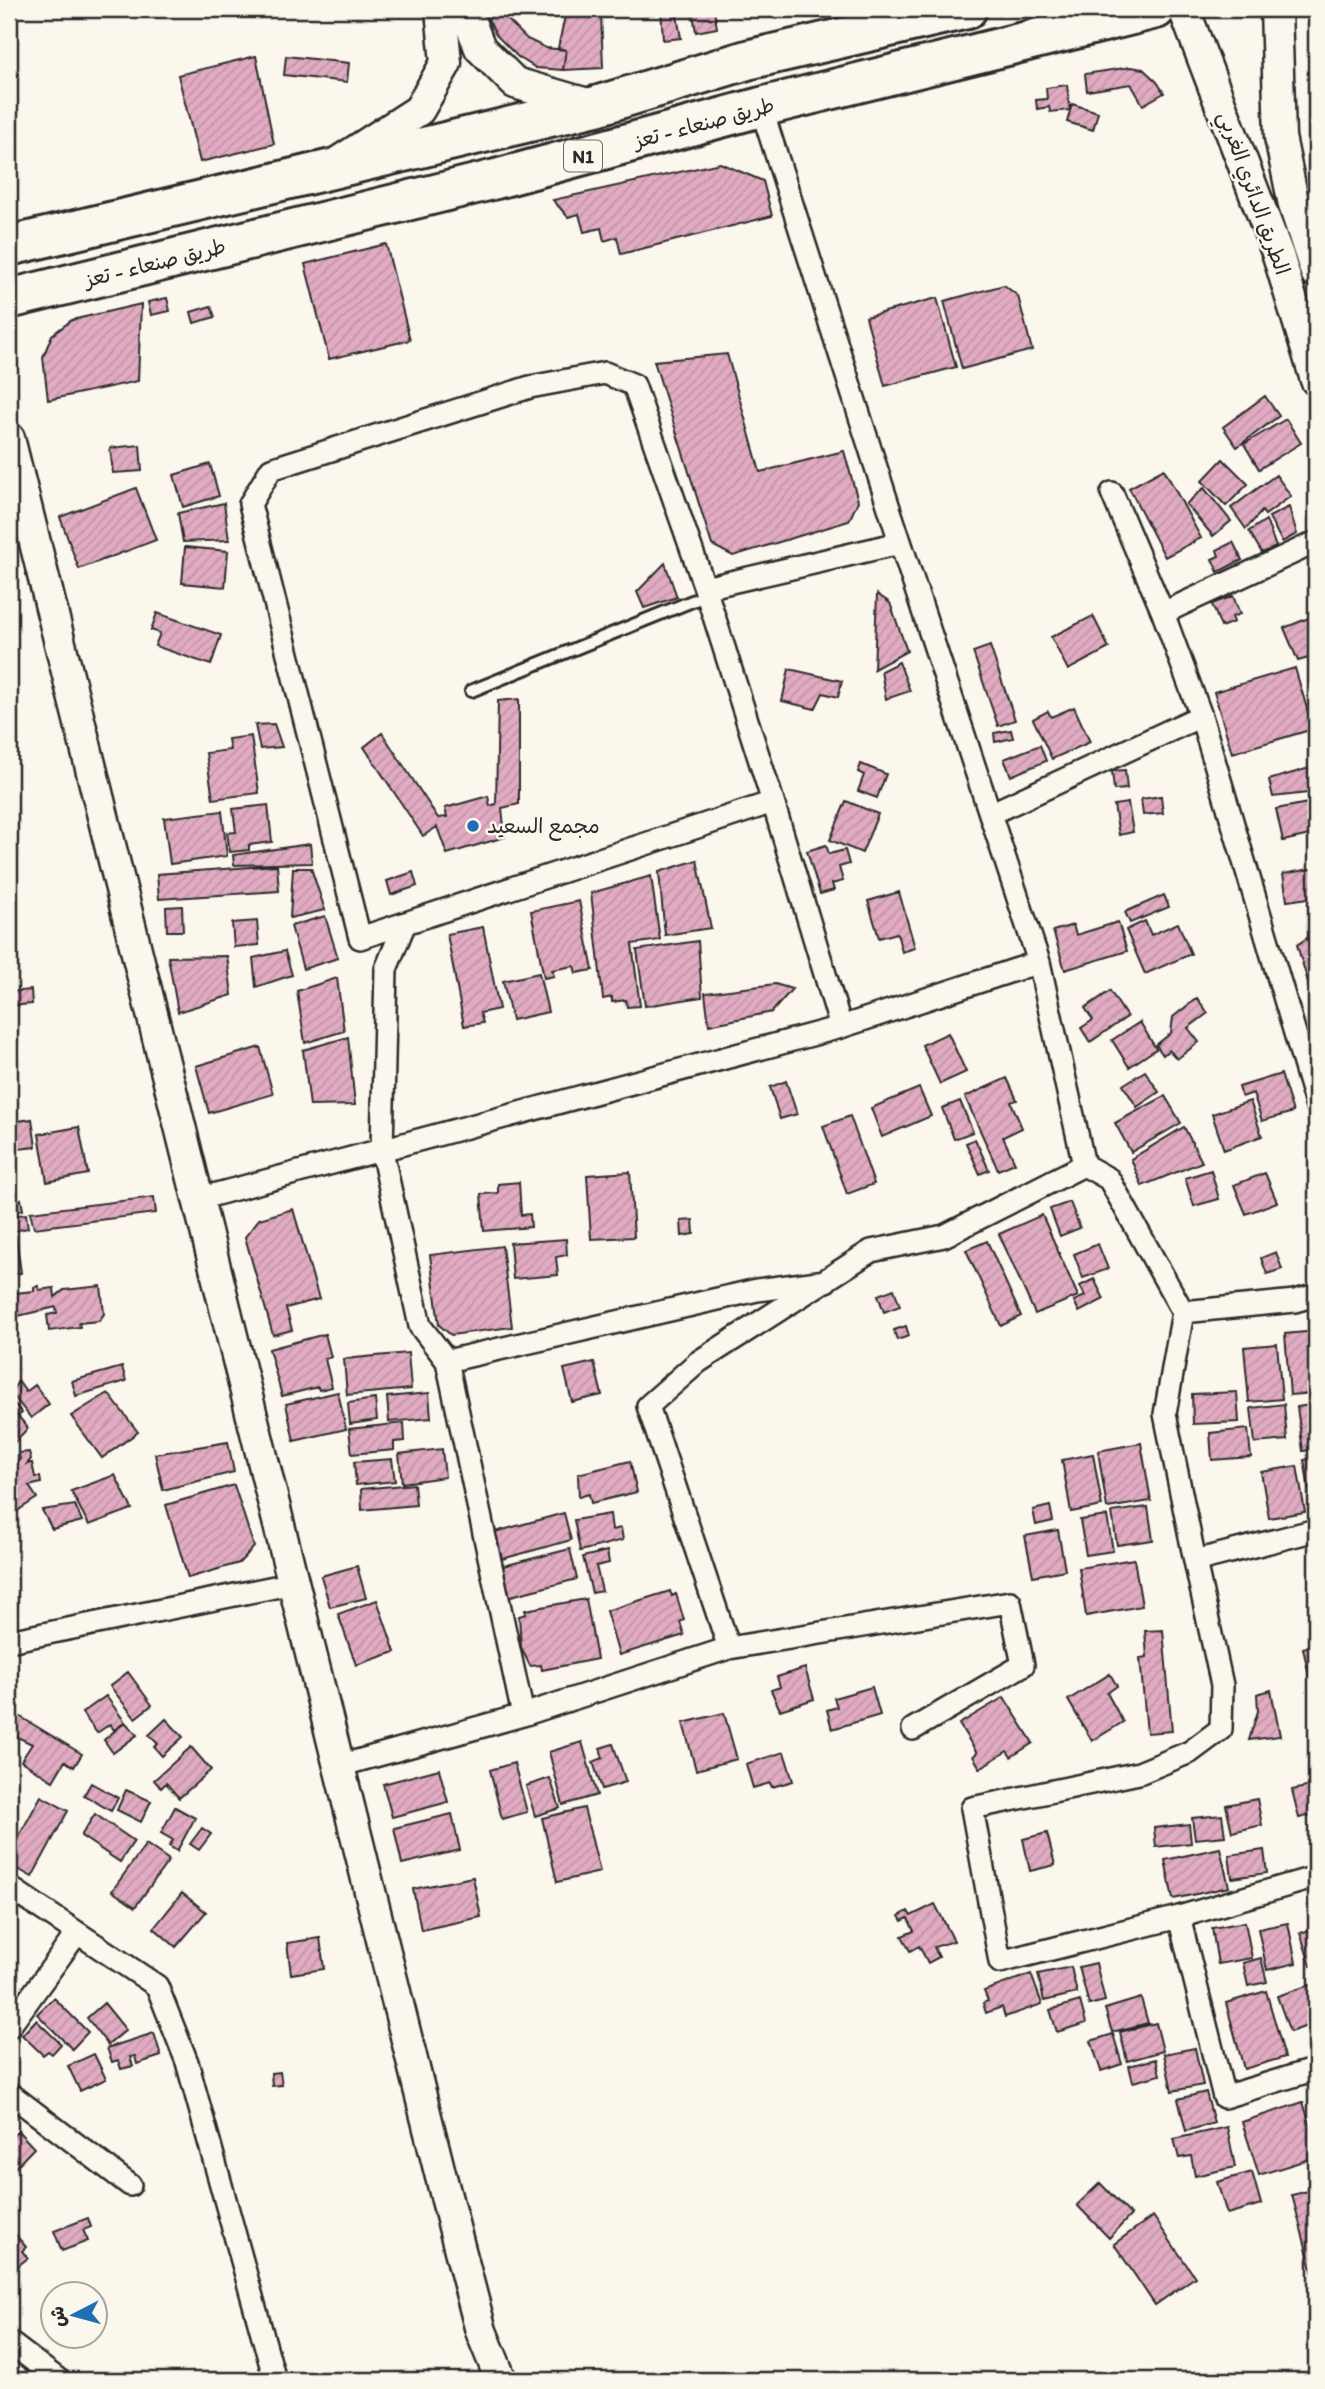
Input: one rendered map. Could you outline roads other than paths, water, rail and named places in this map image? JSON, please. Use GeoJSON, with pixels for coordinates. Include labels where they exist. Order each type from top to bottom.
{"type":"FeatureCollection","features":[{"type":"Feature","properties":{"kind":"highway","name":"N1"},"geometry":{"type":"LineString","coordinates":[[9,246],[596,106],[747,60],[967,9]]}},
{"type":"Feature","properties":{"kind":"highway","name":"طريق صنعاء - تعز"},"geometry":{"type":"LineString","coordinates":[[9,299],[496,179],[761,107],[1156,9]]}},
{"type":"Feature","properties":{"kind":"street"},"geometry":{"type":"LineString","coordinates":[[324,171],[419,110],[446,63],[441,9]]}},
{"type":"Feature","properties":{"kind":"street"},"geometry":{"type":"LineString","coordinates":[[465,9],[480,48],[515,83],[596,106]]}},
{"type":"Feature","properties":{"kind":"street","name":"الطريق الدائري الغربي"},"geometry":{"type":"LineString","coordinates":[[1184,9],[1278,255],[1316,380]]}},
{"type":"Feature","properties":{"kind":"street","name":"الطريق الدائري الغربي"},"geometry":{"type":"LineString","coordinates":[[1276,9],[1280,138],[1294,205],[1316,272]]}},
{"type":"Feature","properties":{"kind":"street"},"geometry":{"type":"LineString","coordinates":[[761,107],[900,543],[1039,962],[1084,1165],[1109,1180],[1183,1312],[1165,1414],[1222,1685],[1220,1729],[1190,1752],[1139,1773],[972,1808],[1000,1962],[1179,1917],[1316,1877]]}},
{"type":"Feature","properties":{"kind":"street"},"geometry":{"type":"LineString","coordinates":[[773,802],[360,938],[250,504],[271,469],[530,387],[605,373],[634,385],[706,592],[773,802],[841,1027]]}},
{"type":"Feature","properties":{"kind":"street"},"geometry":{"type":"LineString","coordinates":[[9,438],[481,2331],[501,2380]]}},
{"type":"Feature","properties":{"kind":"street"},"geometry":{"type":"LineString","coordinates":[[1112,493],[1163,613],[1201,716],[1316,1104]]}},
{"type":"Feature","properties":{"kind":"street"},"geometry":{"type":"LineString","coordinates":[[1163,613],[1316,542]]}},
{"type":"Feature","properties":{"kind":"street"},"geometry":{"type":"LineString","coordinates":[[706,592],[900,543]]}},
{"type":"Feature","properties":{"kind":"street"},"geometry":{"type":"LineString","coordinates":[[990,814],[1201,716]]}},
{"type":"Feature","properties":{"kind":"street"},"geometry":{"type":"LineString","coordinates":[[405,923],[386,969],[382,1151],[419,1326],[447,1362],[523,1715]]}},
{"type":"Feature","properties":{"kind":"street"},"geometry":{"type":"LineString","coordinates":[[198,1199],[841,1027],[1039,962]]}},
{"type":"Feature","properties":{"kind":"street"},"geometry":{"type":"LineString","coordinates":[[729,1648],[648,1405],[698,1362],[872,1251],[944,1236],[1084,1165]]}},
{"type":"Feature","properties":{"kind":"street"},"geometry":{"type":"LineString","coordinates":[[447,1362],[757,1290],[826,1281]]}},
{"type":"Feature","properties":{"kind":"street"},"geometry":{"type":"LineString","coordinates":[[1183,1312],[1295,1301],[1316,1295]]}},
{"type":"Feature","properties":{"kind":"street"},"geometry":{"type":"LineString","coordinates":[[1195,1561],[1316,1530]]}},
{"type":"Feature","properties":{"kind":"street"},"geometry":{"type":"LineString","coordinates":[[9,1641],[294,1583]]}},
{"type":"Feature","properties":{"kind":"street"},"geometry":{"type":"LineString","coordinates":[[339,1766],[523,1715],[729,1648],[1010,1602],[1023,1665],[913,1729]]}},
{"type":"Feature","properties":{"kind":"street"},"geometry":{"type":"LineString","coordinates":[[9,1887],[158,1986],[187,2062],[275,2380]]}},
{"type":"Feature","properties":{"kind":"street"},"geometry":{"type":"LineString","coordinates":[[1179,1917],[1224,2097],[1316,2069]]}},
{"type":"Feature","properties":{"kind":"street"},"geometry":{"type":"LineString","coordinates":[[9,2026],[77,1933]]}},
{"type":"Feature","properties":{"kind":"street"},"geometry":{"type":"LineString","coordinates":[[9,2093],[130,2185]]}},
{"type":"Feature","properties":{"kind":"street"},"geometry":{"type":"LineString","coordinates":[[9,2342],[59,2380]]}},
{"type":"Feature","properties":{"kind":"lane"},"geometry":{"type":"LineString","coordinates":[[471,691],[706,592]]}},
{"type":"Feature","properties":{"kind":"place","name":"مجمع السعيد"},"geometry":{"type":"Point","coordinates":[473,826]}}]}
